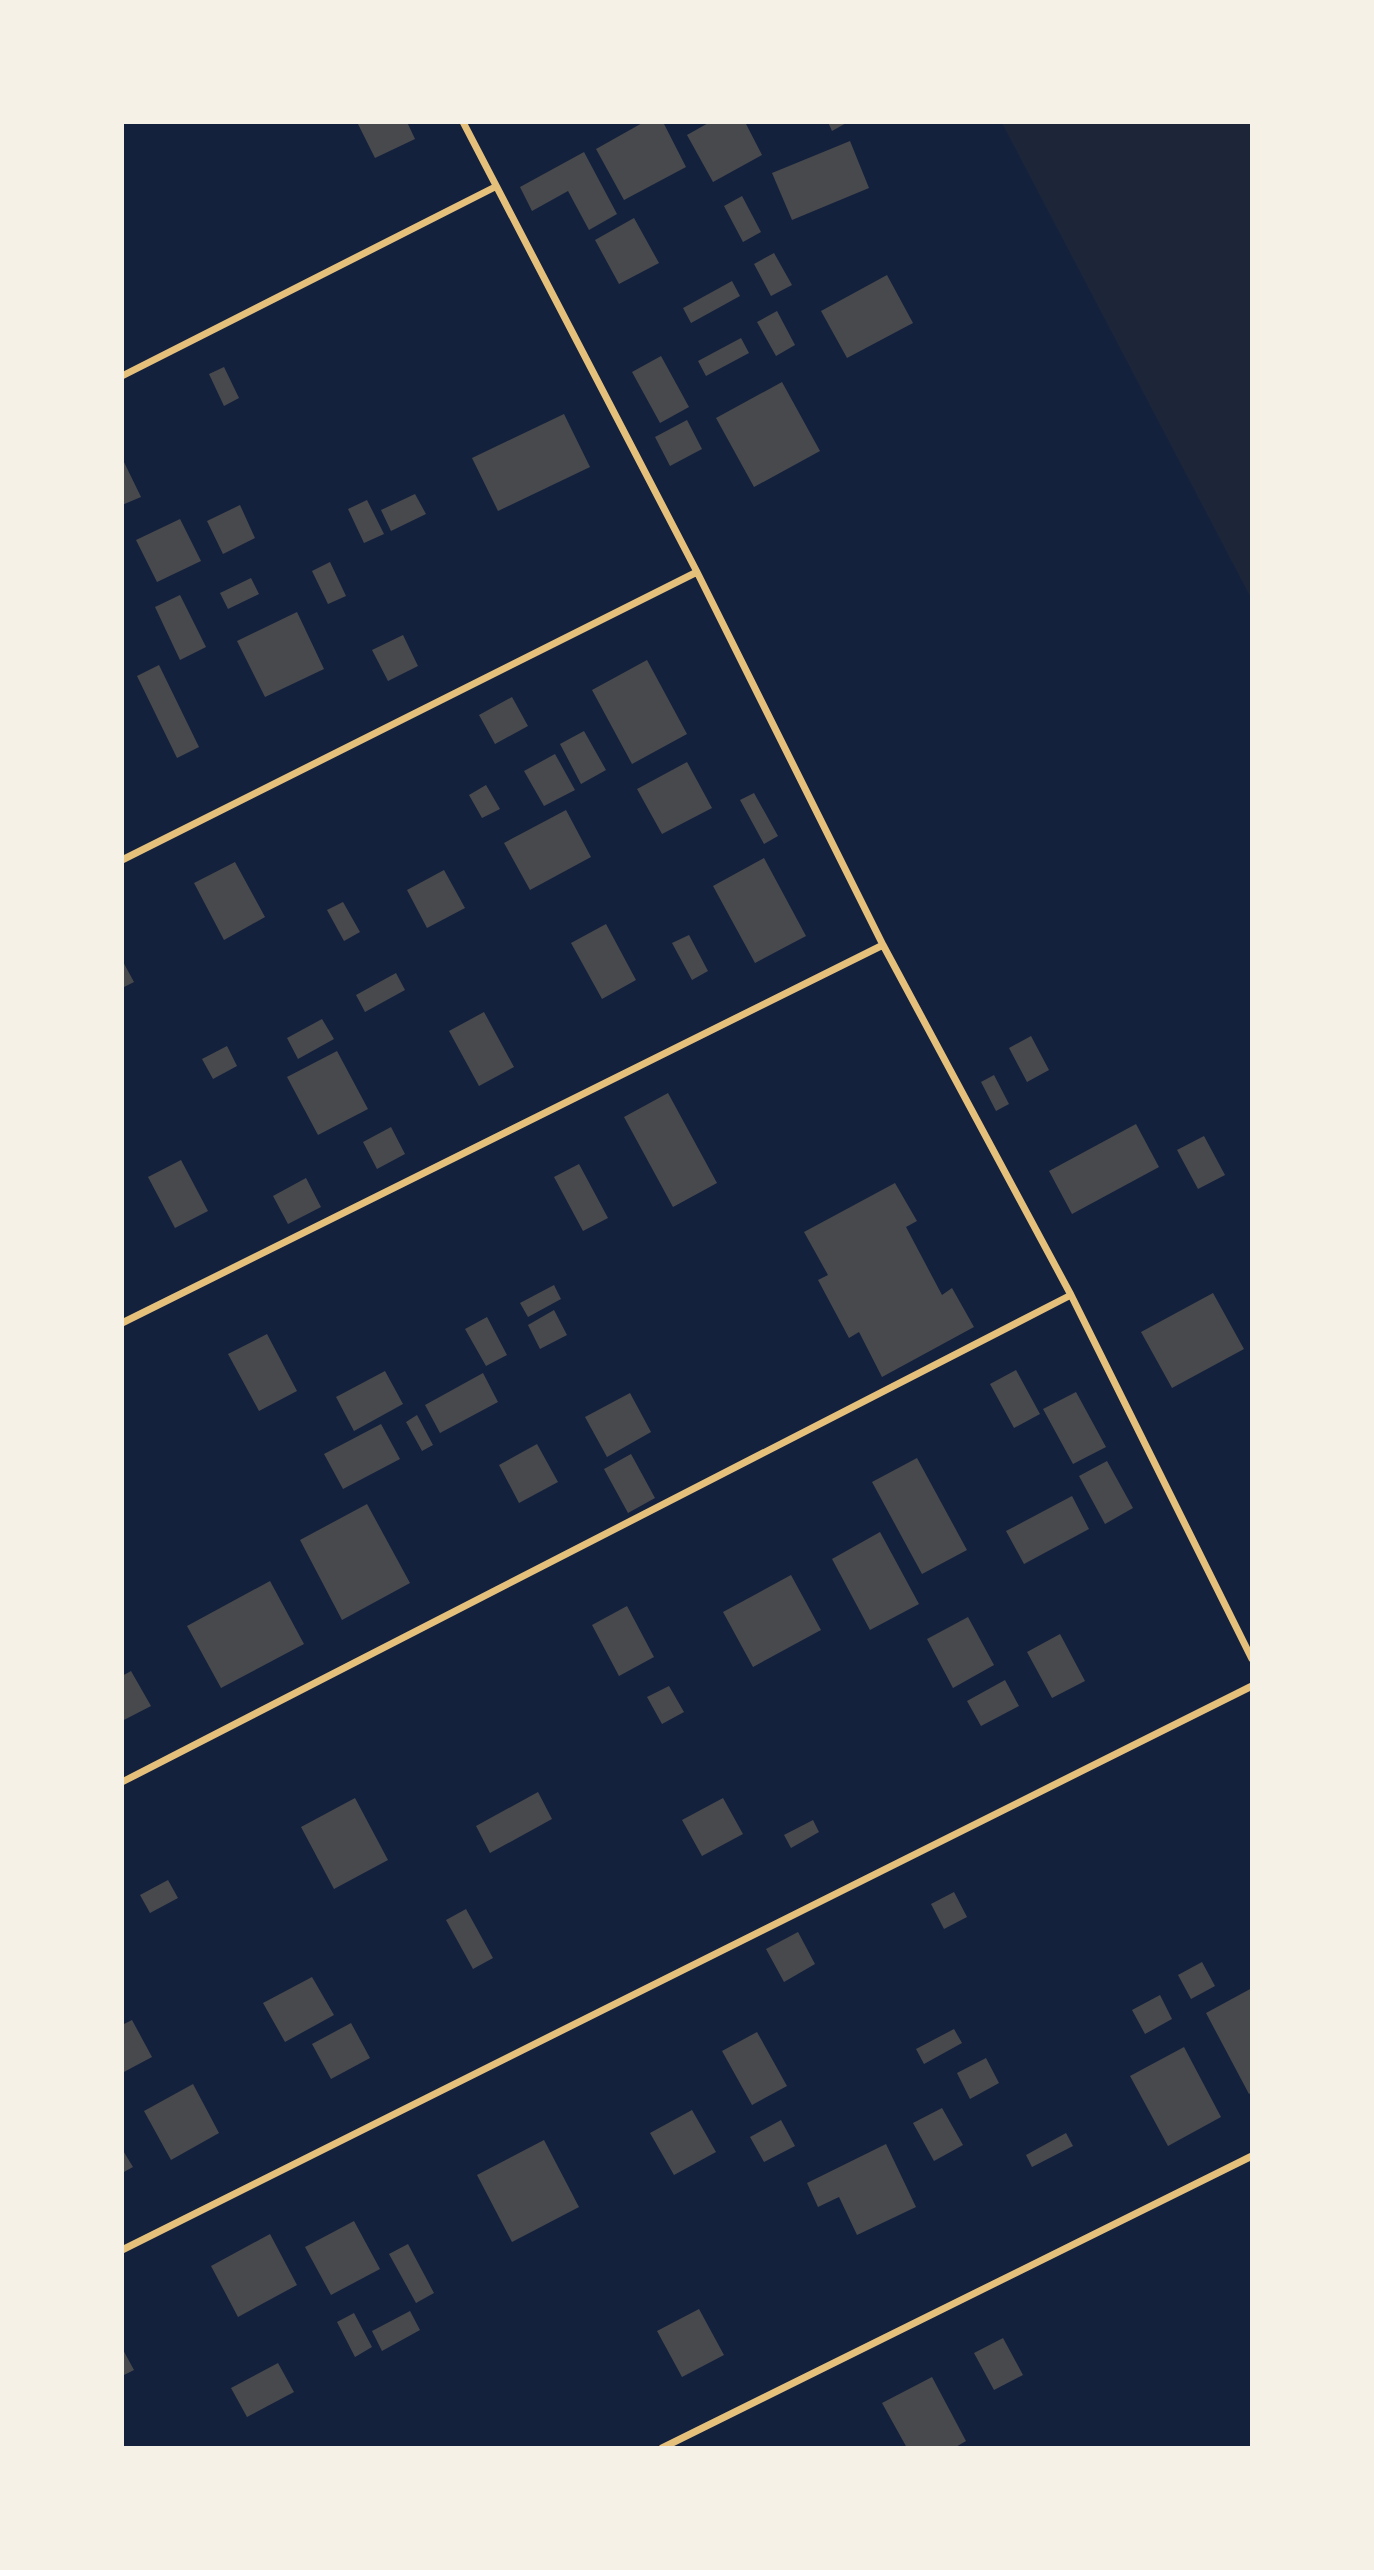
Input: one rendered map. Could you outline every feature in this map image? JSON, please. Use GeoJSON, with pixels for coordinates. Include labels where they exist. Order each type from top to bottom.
{"type":"FeatureCollection","features":[{"type":"Feature","properties":{"kind":"street"},"geometry":{"type":"LineString","coordinates":[[463,122],[698,572],[883,945],[1071,1295],[1251,1659]]}},
{"type":"Feature","properties":{"kind":"street"},"geometry":{"type":"LineString","coordinates":[[122,376],[495,187]]}},
{"type":"Feature","properties":{"kind":"street"},"geometry":{"type":"LineString","coordinates":[[122,860],[698,572]]}},
{"type":"Feature","properties":{"kind":"street"},"geometry":{"type":"LineString","coordinates":[[122,1324],[883,945]]}},
{"type":"Feature","properties":{"kind":"street"},"geometry":{"type":"LineString","coordinates":[[122,1782],[1071,1295]]}},
{"type":"Feature","properties":{"kind":"street"},"geometry":{"type":"LineString","coordinates":[[122,2250],[1251,1686]]}},
{"type":"Feature","properties":{"kind":"street"},"geometry":{"type":"LineString","coordinates":[[662,2448],[1251,2155]]}},
{"type":"Feature","properties":{"kind":"shaded area"},"geometry":{"type":"Polygon","coordinates":[[[1002,123],[1251,123],[1251,598],[1002,123]]]}},
{"type":"Feature","properties":{"kind":"building"},"geometry":{"type":"Polygon","coordinates":[[[357,122],[407,122],[415,139],[375,158],[357,122]]]}},
{"type":"Feature","properties":{"kind":"building"},"geometry":{"type":"Polygon","coordinates":[[[644,122],[663,122],[686,167],[624,200],[596,149],[644,122]]]}},
{"type":"Feature","properties":{"kind":"building"},"geometry":{"type":"Polygon","coordinates":[[[710,122],[745,122],[762,155],[713,182],[687,135],[710,122]]]}},
{"type":"Feature","properties":{"kind":"building"},"geometry":{"type":"Polygon","coordinates":[[[828,122],[848,122],[832,131],[828,122]]]}},
{"type":"Feature","properties":{"kind":"building"},"geometry":{"type":"Polygon","coordinates":[[[850,141],[869,188],[792,220],[772,173],[850,141]]]}},
{"type":"Feature","properties":{"kind":"building"},"geometry":{"type":"Polygon","coordinates":[[[584,152],[617,214],[589,230],[568,191],[532,211],[520,187],[584,152]]]}},
{"type":"Feature","properties":{"kind":"building"},"geometry":{"type":"Polygon","coordinates":[[[742,196],[761,232],[743,242],[724,206],[742,196]]]}},
{"type":"Feature","properties":{"kind":"building"},"geometry":{"type":"Polygon","coordinates":[[[634,218],[659,263],[619,284],[595,240],[634,218]]]}},
{"type":"Feature","properties":{"kind":"building"},"geometry":{"type":"Polygon","coordinates":[[[774,253],[792,285],[771,296],[754,264],[774,253]]]}},
{"type":"Feature","properties":{"kind":"building"},"geometry":{"type":"Polygon","coordinates":[[[887,275],[913,323],[847,358],[821,311],[887,275]]]}},
{"type":"Feature","properties":{"kind":"building"},"geometry":{"type":"Polygon","coordinates":[[[732,281],[740,296],[691,323],[683,308],[732,281]]]}},
{"type":"Feature","properties":{"kind":"building"},"geometry":{"type":"Polygon","coordinates":[[[777,311],[795,345],[776,356],[757,322],[777,311]]]}},
{"type":"Feature","properties":{"kind":"building"},"geometry":{"type":"Polygon","coordinates":[[[741,338],[749,353],[706,376],[698,361],[741,338]]]}},
{"type":"Feature","properties":{"kind":"building"},"geometry":{"type":"Polygon","coordinates":[[[661,356],[689,407],[660,423],[632,372],[661,356]]]}},
{"type":"Feature","properties":{"kind":"building"},"geometry":{"type":"Polygon","coordinates":[[[224,367],[239,398],[224,406],[209,374],[224,367]]]}},
{"type":"Feature","properties":{"kind":"building"},"geometry":{"type":"Polygon","coordinates":[[[782,382],[820,451],[754,487],[716,418],[782,382]]]}},
{"type":"Feature","properties":{"kind":"building"},"geometry":{"type":"Polygon","coordinates":[[[564,414],[590,467],[498,511],[472,458],[564,414]]]}},
{"type":"Feature","properties":{"kind":"building"},"geometry":{"type":"Polygon","coordinates":[[[687,420],[702,449],[670,466],[655,437],[687,420]]]}},
{"type":"Feature","properties":{"kind":"building"},"geometry":{"type":"Polygon","coordinates":[[[122,458],[141,497],[122,505],[122,458]]]}},
{"type":"Feature","properties":{"kind":"building"},"geometry":{"type":"Polygon","coordinates":[[[415,494],[426,514],[391,531],[381,510],[415,494]]]}},
{"type":"Feature","properties":{"kind":"building"},"geometry":{"type":"Polygon","coordinates":[[[367,500],[384,534],[364,543],[348,509],[367,500]]]}},
{"type":"Feature","properties":{"kind":"building"},"geometry":{"type":"Polygon","coordinates":[[[240,505],[255,538],[223,554],[207,521],[240,505]]]}},
{"type":"Feature","properties":{"kind":"building"},"geometry":{"type":"Polygon","coordinates":[[[180,519],[201,561],[157,582],[136,540],[180,519]]]}},
{"type":"Feature","properties":{"kind":"building"},"geometry":{"type":"Polygon","coordinates":[[[330,562],[346,596],[328,604],[312,571],[330,562]]]}},
{"type":"Feature","properties":{"kind":"building"},"geometry":{"type":"Polygon","coordinates":[[[251,578],[259,594],[228,609],[220,593],[251,578]]]}},
{"type":"Feature","properties":{"kind":"building"},"geometry":{"type":"Polygon","coordinates":[[[180,595],[206,647],[180,660],[155,607],[180,595]]]}},
{"type":"Feature","properties":{"kind":"building"},"geometry":{"type":"Polygon","coordinates":[[[297,612],[324,669],[265,697],[237,641],[297,612]]]}},
{"type":"Feature","properties":{"kind":"building"},"geometry":{"type":"Polygon","coordinates":[[[403,635],[418,666],[388,681],[372,650],[403,635]]]}},
{"type":"Feature","properties":{"kind":"building"},"geometry":{"type":"Polygon","coordinates":[[[647,660],[687,734],[632,764],[592,690],[647,660]]]}},
{"type":"Feature","properties":{"kind":"building"},"geometry":{"type":"Polygon","coordinates":[[[159,665],[199,747],[177,758],[137,676],[159,665]]]}},
{"type":"Feature","properties":{"kind":"building"},"geometry":{"type":"Polygon","coordinates":[[[512,697],[528,726],[495,744],[479,715],[512,697]]]}},
{"type":"Feature","properties":{"kind":"building"},"geometry":{"type":"Polygon","coordinates":[[[584,731],[606,770],[581,784],[560,744],[584,731]]]}},
{"type":"Feature","properties":{"kind":"building"},"geometry":{"type":"Polygon","coordinates":[[[555,754],[575,790],[544,806],[524,771],[555,754]]]}},
{"type":"Feature","properties":{"kind":"building"},"geometry":{"type":"Polygon","coordinates":[[[687,762],[712,808],[662,834],[637,789],[687,762]]]}},
{"type":"Feature","properties":{"kind":"building"},"geometry":{"type":"Polygon","coordinates":[[[486,785],[500,809],[482,818],[469,795],[486,785]]]}},
{"type":"Feature","properties":{"kind":"building"},"geometry":{"type":"Polygon","coordinates":[[[754,793],[778,836],[764,844],[740,800],[754,793]]]}},
{"type":"Feature","properties":{"kind":"building"},"geometry":{"type":"Polygon","coordinates":[[[566,810],[591,857],[530,890],[504,843],[566,810]]]}},
{"type":"Feature","properties":{"kind":"building"},"geometry":{"type":"Polygon","coordinates":[[[764,858],[806,936],[755,963],[713,886],[764,858]]]}},
{"type":"Feature","properties":{"kind":"building"},"geometry":{"type":"Polygon","coordinates":[[[235,862],[265,917],[224,940],[194,883],[235,862]]]}},
{"type":"Feature","properties":{"kind":"building"},"geometry":{"type":"Polygon","coordinates":[[[444,870],[465,908],[427,928],[407,890],[444,870]]]}},
{"type":"Feature","properties":{"kind":"building"},"geometry":{"type":"Polygon","coordinates":[[[343,902],[360,932],[344,941],[327,910],[343,902]]]}},
{"type":"Feature","properties":{"kind":"building"},"geometry":{"type":"Polygon","coordinates":[[[606,924],[636,980],[602,999],[571,943],[606,924]]]}},
{"type":"Feature","properties":{"kind":"building"},"geometry":{"type":"Polygon","coordinates":[[[689,935],[708,971],[692,980],[672,943],[689,935]]]}},
{"type":"Feature","properties":{"kind":"building"},"geometry":{"type":"Polygon","coordinates":[[[122,960],[134,982],[122,988],[122,960]]]}},
{"type":"Feature","properties":{"kind":"building"},"geometry":{"type":"Polygon","coordinates":[[[396,973],[405,990],[365,1012],[356,995],[396,973]]]}},
{"type":"Feature","properties":{"kind":"building"},"geometry":{"type":"Polygon","coordinates":[[[484,1012],[514,1067],[479,1086],[449,1031],[484,1012]]]}},
{"type":"Feature","properties":{"kind":"building"},"geometry":{"type":"Polygon","coordinates":[[[322,1019],[334,1039],[298,1059],[287,1038],[322,1019]]]}},
{"type":"Feature","properties":{"kind":"building"},"geometry":{"type":"Polygon","coordinates":[[[1031,1036],[1049,1070],[1027,1082],[1009,1048],[1031,1036]]]}},
{"type":"Feature","properties":{"kind":"building"},"geometry":{"type":"Polygon","coordinates":[[[227,1046],[237,1066],[213,1079],[202,1059],[227,1046]]]}},
{"type":"Feature","properties":{"kind":"building"},"geometry":{"type":"Polygon","coordinates":[[[337,1051],[368,1109],[318,1135],[287,1077],[337,1051]]]}},
{"type":"Feature","properties":{"kind":"building"},"geometry":{"type":"Polygon","coordinates":[[[994,1075],[1009,1104],[996,1111],[981,1082],[994,1075]]]}},
{"type":"Feature","properties":{"kind":"building"},"geometry":{"type":"Polygon","coordinates":[[[668,1093],[717,1183],[673,1207],[624,1117],[668,1093]]]}},
{"type":"Feature","properties":{"kind":"building"},"geometry":{"type":"Polygon","coordinates":[[[1136,1124],[1159,1167],[1072,1214],[1049,1171],[1136,1124]]]}},
{"type":"Feature","properties":{"kind":"building"},"geometry":{"type":"Polygon","coordinates":[[[391,1127],[405,1154],[377,1169],[363,1142],[391,1127]]]}},
{"type":"Feature","properties":{"kind":"building"},"geometry":{"type":"Polygon","coordinates":[[[1204,1136],[1225,1175],[1198,1189],[1177,1150],[1204,1136]]]}},
{"type":"Feature","properties":{"kind":"building"},"geometry":{"type":"Polygon","coordinates":[[[181,1160],[208,1211],[175,1228],[148,1177],[181,1160]]]}},
{"type":"Feature","properties":{"kind":"building"},"geometry":{"type":"Polygon","coordinates":[[[579,1164],[608,1218],[583,1231],[554,1177],[579,1164]]]}},
{"type":"Feature","properties":{"kind":"building"},"geometry":{"type":"Polygon","coordinates":[[[306,1178],[321,1207],[288,1224],[273,1196],[306,1178]]]}},
{"type":"Feature","properties":{"kind":"building"},"geometry":{"type":"Polygon","coordinates":[[[895,1183],[917,1221],[906,1227],[942,1295],[952,1288],[974,1327],[882,1377],[859,1332],[849,1338],[818,1280],[828,1275],[804,1232],[895,1183]]]}},
{"type":"Feature","properties":{"kind":"building"},"geometry":{"type":"Polygon","coordinates":[[[554,1285],[561,1299],[528,1317],[520,1303],[554,1285]]]}},
{"type":"Feature","properties":{"kind":"building"},"geometry":{"type":"Polygon","coordinates":[[[1213,1293],[1244,1349],[1172,1388],[1141,1332],[1213,1293]]]}},
{"type":"Feature","properties":{"kind":"building"},"geometry":{"type":"Polygon","coordinates":[[[554,1310],[567,1335],[540,1349],[528,1325],[554,1310]]]}},
{"type":"Feature","properties":{"kind":"building"},"geometry":{"type":"Polygon","coordinates":[[[487,1317],[507,1355],[486,1366],[465,1329],[487,1317]]]}},
{"type":"Feature","properties":{"kind":"building"},"geometry":{"type":"Polygon","coordinates":[[[267,1334],[297,1391],[259,1411],[228,1354],[267,1334]]]}},
{"type":"Feature","properties":{"kind":"building"},"geometry":{"type":"Polygon","coordinates":[[[1016,1370],[1040,1414],[1014,1428],[990,1384],[1016,1370]]]}},
{"type":"Feature","properties":{"kind":"building"},"geometry":{"type":"Polygon","coordinates":[[[385,1371],[403,1404],[354,1431],[336,1397],[385,1371]]]}},
{"type":"Feature","properties":{"kind":"building"},"geometry":{"type":"Polygon","coordinates":[[[483,1373],[498,1402],[440,1433],[425,1405],[483,1373]]]}},
{"type":"Feature","properties":{"kind":"building"},"geometry":{"type":"Polygon","coordinates":[[[1076,1392],[1106,1447],[1073,1464],[1043,1409],[1076,1392]]]}},
{"type":"Feature","properties":{"kind":"building"},"geometry":{"type":"Polygon","coordinates":[[[630,1393],[651,1432],[607,1457],[585,1417],[630,1393]]]}},
{"type":"Feature","properties":{"kind":"building"},"geometry":{"type":"Polygon","coordinates":[[[417,1415],[433,1445],[422,1451],[406,1422],[417,1415]]]}},
{"type":"Feature","properties":{"kind":"building"},"geometry":{"type":"Polygon","coordinates":[[[381,1424],[400,1459],[343,1489],[324,1454],[381,1424]]]}},
{"type":"Feature","properties":{"kind":"building"},"geometry":{"type":"Polygon","coordinates":[[[537,1444],[558,1482],[519,1503],[499,1465],[537,1444]]]}},
{"type":"Feature","properties":{"kind":"building"},"geometry":{"type":"Polygon","coordinates":[[[631,1454],[655,1498],[628,1513],[604,1469],[631,1454]]]}},
{"type":"Feature","properties":{"kind":"building"},"geometry":{"type":"Polygon","coordinates":[[[917,1458],[967,1550],[922,1574],[872,1482],[917,1458]]]}},
{"type":"Feature","properties":{"kind":"building"},"geometry":{"type":"Polygon","coordinates":[[[1107,1461],[1133,1508],[1105,1524],[1079,1476],[1107,1461]]]}},
{"type":"Feature","properties":{"kind":"building"},"geometry":{"type":"Polygon","coordinates":[[[1072,1496],[1089,1529],[1024,1564],[1006,1531],[1072,1496]]]}},
{"type":"Feature","properties":{"kind":"building"},"geometry":{"type":"Polygon","coordinates":[[[367,1504],[410,1583],[342,1620],[300,1540],[367,1504]]]}},
{"type":"Feature","properties":{"kind":"building"},"geometry":{"type":"Polygon","coordinates":[[[880,1532],[919,1604],[870,1630],[832,1559],[880,1532]]]}},
{"type":"Feature","properties":{"kind":"building"},"geometry":{"type":"Polygon","coordinates":[[[791,1575],[821,1630],[753,1667],[723,1612],[791,1575]]]}},
{"type":"Feature","properties":{"kind":"building"},"geometry":{"type":"Polygon","coordinates":[[[270,1581],[304,1644],[221,1688],[187,1626],[270,1581]]]}},
{"type":"Feature","properties":{"kind":"building"},"geometry":{"type":"Polygon","coordinates":[[[627,1606],[654,1657],[619,1676],[592,1625],[627,1606]]]}},
{"type":"Feature","properties":{"kind":"building"},"geometry":{"type":"Polygon","coordinates":[[[968,1617],[994,1665],[953,1688],[927,1639],[968,1617]]]}},
{"type":"Feature","properties":{"kind":"building"},"geometry":{"type":"Polygon","coordinates":[[[1060,1634],[1085,1681],[1052,1698],[1027,1652],[1060,1634]]]}},
{"type":"Feature","properties":{"kind":"building"},"geometry":{"type":"Polygon","coordinates":[[[131,1671],[151,1706],[122,1721],[122,1676],[131,1671]]]}},
{"type":"Feature","properties":{"kind":"building"},"geometry":{"type":"Polygon","coordinates":[[[1005,1680],[1019,1706],[981,1726],[967,1701],[1005,1680]]]}},
{"type":"Feature","properties":{"kind":"building"},"geometry":{"type":"Polygon","coordinates":[[[669,1686],[684,1712],[662,1724],[647,1697],[669,1686]]]}},
{"type":"Feature","properties":{"kind":"building"},"geometry":{"type":"Polygon","coordinates":[[[538,1792],[552,1819],[490,1853],[476,1826],[538,1792]]]}},
{"type":"Feature","properties":{"kind":"building"},"geometry":{"type":"Polygon","coordinates":[[[355,1798],[388,1860],[334,1889],[301,1827],[355,1798]]]}},
{"type":"Feature","properties":{"kind":"building"},"geometry":{"type":"Polygon","coordinates":[[[723,1798],[743,1834],[702,1856],[682,1820],[723,1798]]]}},
{"type":"Feature","properties":{"kind":"building"},"geometry":{"type":"Polygon","coordinates":[[[813,1820],[819,1832],[791,1848],[784,1835],[813,1820]]]}},
{"type":"Feature","properties":{"kind":"building"},"geometry":{"type":"Polygon","coordinates":[[[168,1880],[178,1898],[150,1913],[140,1895],[168,1880]]]}},
{"type":"Feature","properties":{"kind":"building"},"geometry":{"type":"Polygon","coordinates":[[[954,1892],[967,1917],[944,1929],[931,1904],[954,1892]]]}},
{"type":"Feature","properties":{"kind":"building"},"geometry":{"type":"Polygon","coordinates":[[[466,1909],[493,1958],[473,1969],[446,1920],[466,1909]]]}},
{"type":"Feature","properties":{"kind":"building"},"geometry":{"type":"Polygon","coordinates":[[[798,1932],[815,1964],[784,1982],[766,1949],[798,1932]]]}},
{"type":"Feature","properties":{"kind":"building"},"geometry":{"type":"Polygon","coordinates":[[[1202,1962],[1215,1986],[1191,1999],[1178,1975],[1202,1962]]]}},
{"type":"Feature","properties":{"kind":"building"},"geometry":{"type":"Polygon","coordinates":[[[312,1977],[334,2015],[285,2042],[263,2003],[312,1977]]]}},
{"type":"Feature","properties":{"kind":"building"},"geometry":{"type":"Polygon","coordinates":[[[1252,1988],[1252,2092],[1249,2094],[1206,2013],[1252,1988]]]}},
{"type":"Feature","properties":{"kind":"building"},"geometry":{"type":"Polygon","coordinates":[[[1160,1995],[1172,2019],[1145,2034],[1132,2010],[1160,1995]]]}},
{"type":"Feature","properties":{"kind":"building"},"geometry":{"type":"Polygon","coordinates":[[[132,2020],[152,2057],[122,2073],[122,2025],[132,2020]]]}},
{"type":"Feature","properties":{"kind":"building"},"geometry":{"type":"Polygon","coordinates":[[[351,2023],[370,2058],[331,2079],[312,2044],[351,2023]]]}},
{"type":"Feature","properties":{"kind":"building"},"geometry":{"type":"Polygon","coordinates":[[[954,2029],[962,2043],[924,2064],[916,2049],[954,2029]]]}},
{"type":"Feature","properties":{"kind":"building"},"geometry":{"type":"Polygon","coordinates":[[[757,2032],[787,2086],[752,2105],[722,2051],[757,2032]]]}},
{"type":"Feature","properties":{"kind":"building"},"geometry":{"type":"Polygon","coordinates":[[[1184,2047],[1221,2117],[1168,2146],[1130,2076],[1184,2047]]]}},
{"type":"Feature","properties":{"kind":"building"},"geometry":{"type":"Polygon","coordinates":[[[986,2058],[999,2083],[970,2099],[957,2073],[986,2058]]]}},
{"type":"Feature","properties":{"kind":"building"},"geometry":{"type":"Polygon","coordinates":[[[193,2084],[219,2133],[171,2160],[144,2111],[193,2084]]]}},
{"type":"Feature","properties":{"kind":"building"},"geometry":{"type":"Polygon","coordinates":[[[942,2108],[963,2145],[934,2161],[913,2123],[942,2108]]]}},
{"type":"Feature","properties":{"kind":"building"},"geometry":{"type":"Polygon","coordinates":[[[692,2110],[716,2152],[674,2175],[650,2133],[692,2110]]]}},
{"type":"Feature","properties":{"kind":"building"},"geometry":{"type":"Polygon","coordinates":[[[781,2120],[795,2146],[764,2162],[750,2137],[781,2120]]]}},
{"type":"Feature","properties":{"kind":"building"},"geometry":{"type":"Polygon","coordinates":[[[1066,2133],[1073,2146],[1032,2167],[1026,2155],[1066,2133]]]}},
{"type":"Feature","properties":{"kind":"building"},"geometry":{"type":"Polygon","coordinates":[[[544,2140],[579,2207],[512,2242],[477,2175],[544,2140]]]}},
{"type":"Feature","properties":{"kind":"building"},"geometry":{"type":"Polygon","coordinates":[[[886,2144],[916,2207],[857,2235],[839,2197],[818,2207],[807,2183],[886,2144]]]}},
{"type":"Feature","properties":{"kind":"building"},"geometry":{"type":"Polygon","coordinates":[[[122,2149],[133,2167],[122,2173],[122,2149]]]}},
{"type":"Feature","properties":{"kind":"building"},"geometry":{"type":"Polygon","coordinates":[[[354,2221],[380,2269],[331,2295],[305,2247],[354,2221]]]}},
{"type":"Feature","properties":{"kind":"building"},"geometry":{"type":"Polygon","coordinates":[[[270,2234],[297,2285],[238,2317],[211,2266],[270,2234]]]}},
{"type":"Feature","properties":{"kind":"building"},"geometry":{"type":"Polygon","coordinates":[[[408,2244],[434,2293],[416,2303],[389,2254],[408,2244]]]}},
{"type":"Feature","properties":{"kind":"building"},"geometry":{"type":"Polygon","coordinates":[[[699,2309],[724,2355],[682,2377],[657,2331],[699,2309]]]}},
{"type":"Feature","properties":{"kind":"building"},"geometry":{"type":"Polygon","coordinates":[[[410,2311],[420,2330],[382,2351],[372,2331],[410,2311]]]}},
{"type":"Feature","properties":{"kind":"building"},"geometry":{"type":"Polygon","coordinates":[[[354,2313],[372,2347],[355,2357],[337,2322],[354,2313]]]}},
{"type":"Feature","properties":{"kind":"building"},"geometry":{"type":"Polygon","coordinates":[[[1003,2338],[1023,2375],[994,2390],[974,2353],[1003,2338]]]}},
{"type":"Feature","properties":{"kind":"building"},"geometry":{"type":"Polygon","coordinates":[[[122,2348],[134,2370],[122,2376],[122,2348]]]}},
{"type":"Feature","properties":{"kind":"building"},"geometry":{"type":"Polygon","coordinates":[[[278,2363],[294,2392],[247,2417],[231,2388],[278,2363]]]}},
{"type":"Feature","properties":{"kind":"building"},"geometry":{"type":"Polygon","coordinates":[[[932,2377],[966,2441],[954,2448],[907,2448],[882,2403],[932,2377]]]}}]}
